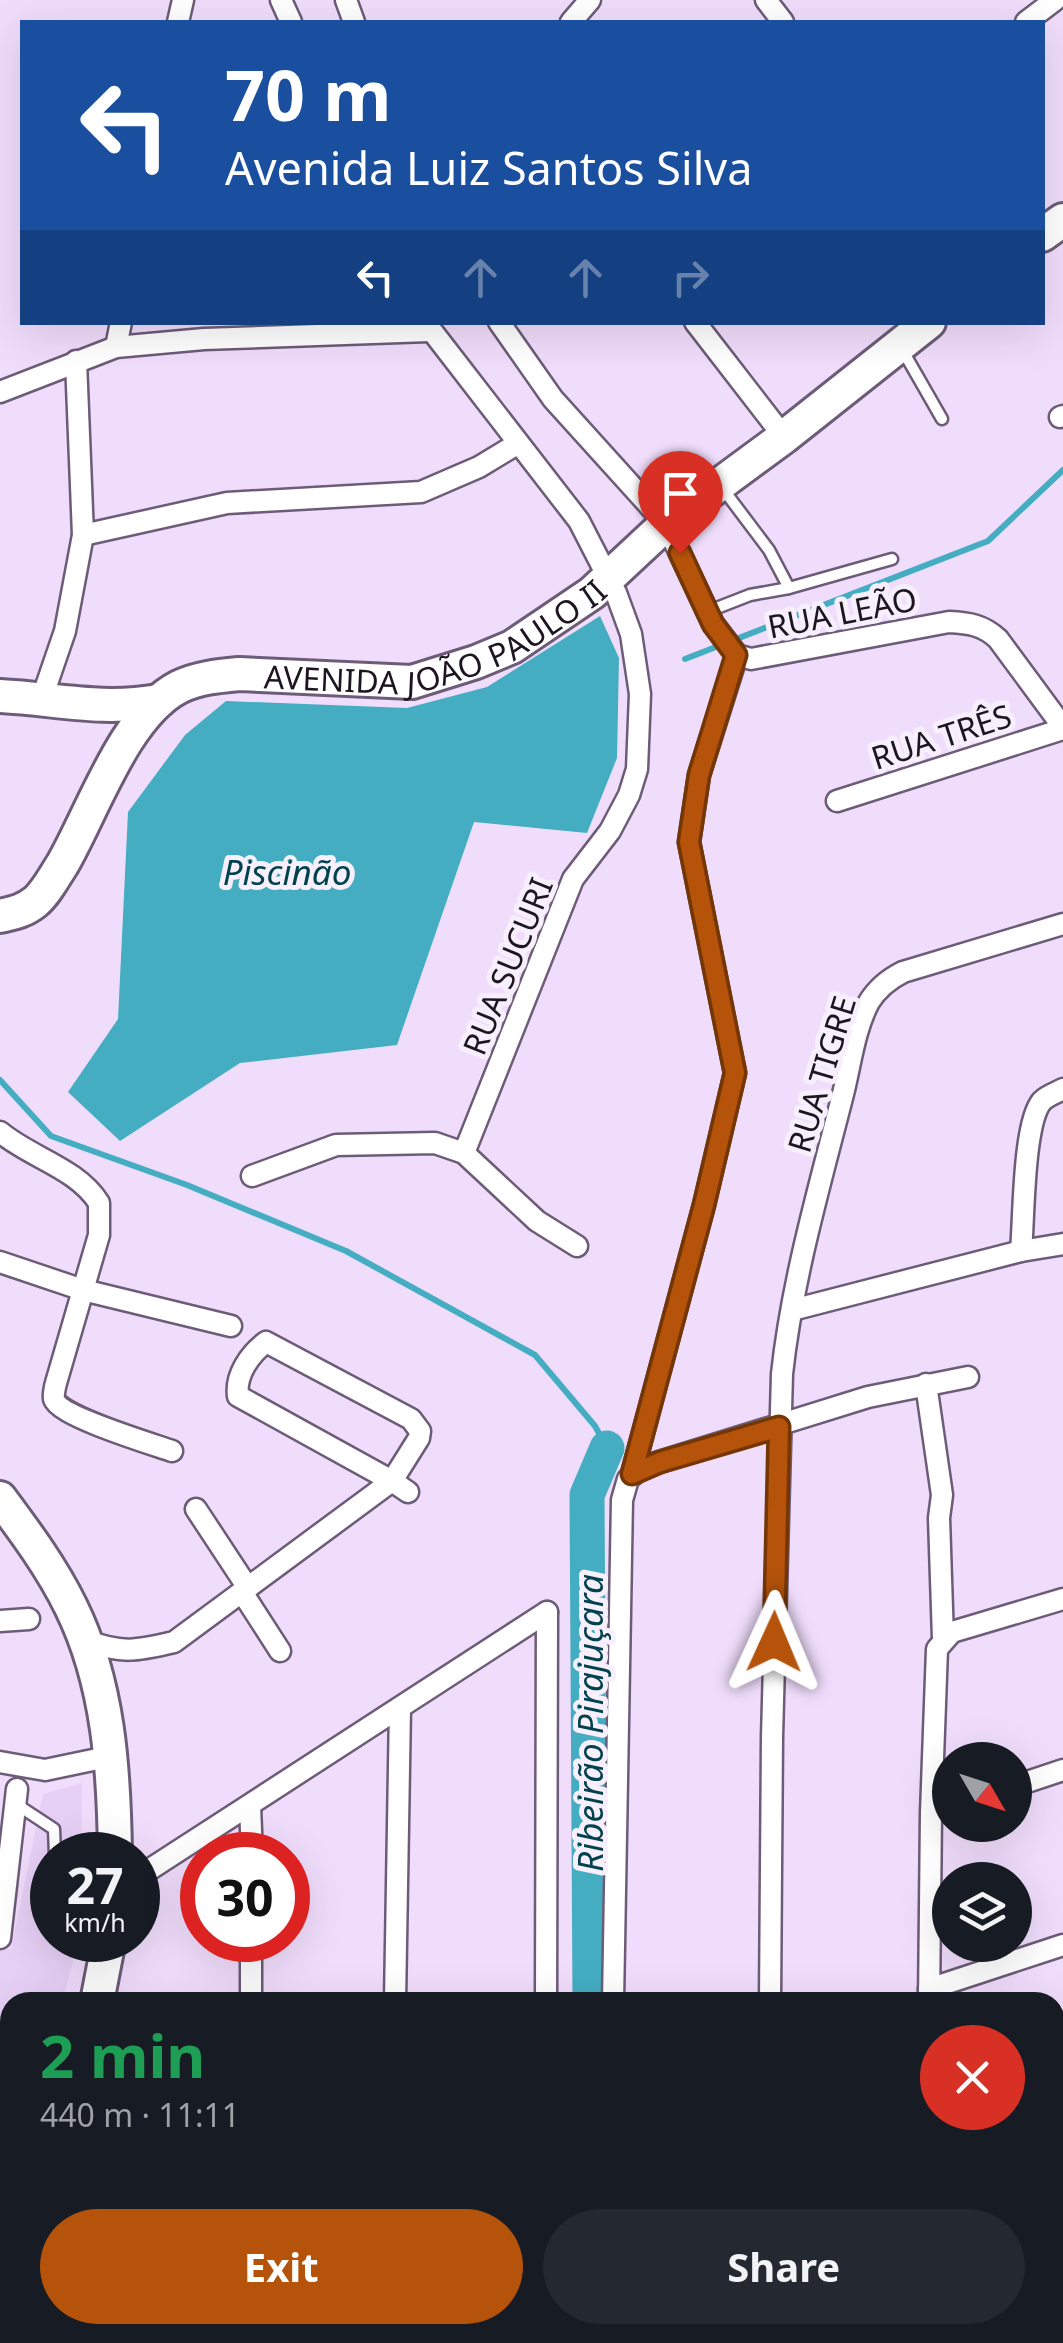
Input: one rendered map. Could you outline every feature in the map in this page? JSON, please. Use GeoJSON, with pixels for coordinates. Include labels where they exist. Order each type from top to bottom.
{"type":"FeatureCollection","features":[{"type":"Feature","properties":{"kind":"main road","name":"AVENIDA JOÃO PAULO II"},"geometry":{"type":"LineString","coordinates":[[0,916],[20,912],[38,900],[78,838],[116,757],[159,701],[194,681],[238,674],[412,682],[512,647],[572,609],[659,530],[784,438],[926,325]]}},
{"type":"Feature","properties":{"kind":"main road"},"geometry":{"type":"LineString","coordinates":[[0,696],[102,707],[159,701]]}},
{"type":"Feature","properties":{"kind":"main road"},"geometry":{"type":"LineString","coordinates":[[102,707],[113,729],[116,757]]}},
{"type":"Feature","properties":{"kind":"main road"},"geometry":{"type":"LineString","coordinates":[[0,1498],[59,1584],[84,1640],[104,1710],[112,1756],[114,1832]]}},
{"type":"Feature","properties":{"kind":"main road"},"geometry":{"type":"LineString","coordinates":[[100,1992],[106,1962]]}},
{"type":"Feature","properties":{"kind":"street"},"geometry":{"type":"LineString","coordinates":[[573,20],[590,0]]}},
{"type":"Feature","properties":{"kind":"street"},"geometry":{"type":"LineString","coordinates":[[766,0],[781,20]]}},
{"type":"Feature","properties":{"kind":"street"},"geometry":{"type":"LineString","coordinates":[[1029,20],[1055,0]]}},
{"type":"Feature","properties":{"kind":"street"},"geometry":{"type":"LineString","coordinates":[[116,347],[120,325]]}},
{"type":"Feature","properties":{"kind":"street","name":"RUA LEÃO"},"geometry":{"type":"LineString","coordinates":[[500,325],[553,399],[659,530],[713,624],[736,655],[751,659],[949,622],[971,623],[988,630],[1063,728]]}},
{"type":"Feature","properties":{"kind":"street"},"geometry":{"type":"LineString","coordinates":[[697,325],[784,438]]}},
{"type":"Feature","properties":{"kind":"street"},"geometry":{"type":"LineString","coordinates":[[0,392],[116,347],[427,327]]}},
{"type":"Feature","properties":{"kind":"street","name":"RUA SUCURI"},"geometry":{"type":"LineString","coordinates":[[427,327],[617,571],[640,694],[637,770],[621,815],[573,879],[464,1153]]}},
{"type":"Feature","properties":{"kind":"street"},"geometry":{"type":"LineString","coordinates":[[42,698],[64,631],[83,535],[76,361]]}},
{"type":"Feature","properties":{"kind":"street"},"geometry":{"type":"LineString","coordinates":[[83,535],[227,502],[421,492],[478,467],[516,444]]}},
{"type":"Feature","properties":{"kind":"street"},"geometry":{"type":"LineString","coordinates":[[613,1992],[623,1490],[632,1474],[735,1073],[689,842],[699,775],[736,655]]}},
{"type":"Feature","properties":{"kind":"street","name":"RUA TRÊS"},"geometry":{"type":"LineString","coordinates":[[837,801],[1063,728]]}},
{"type":"Feature","properties":{"kind":"street","name":"RUA TIGRE"},"geometry":{"type":"LineString","coordinates":[[770,1992],[779,1427],[786,1339],[827,1157],[869,1002],[888,980],[903,972],[1063,924]]}},
{"type":"Feature","properties":{"kind":"street"},"geometry":{"type":"LineString","coordinates":[[1021,1251],[1027,1161],[1036,1111],[1042,1102],[1063,1089]]}},
{"type":"Feature","properties":{"kind":"street"},"geometry":{"type":"LineString","coordinates":[[0,1132],[78,1181],[99,1203],[99,1235],[56,1383],[56,1404],[172,1451]]}},
{"type":"Feature","properties":{"kind":"street"},"geometry":{"type":"LineString","coordinates":[[252,1176],[336,1145],[435,1142],[464,1153],[537,1221],[577,1246]]}},
{"type":"Feature","properties":{"kind":"street"},"geometry":{"type":"LineString","coordinates":[[792,1310],[1021,1251],[1063,1244]]}},
{"type":"Feature","properties":{"kind":"street"},"geometry":{"type":"LineString","coordinates":[[0,1262],[82,1290],[231,1326]]}},
{"type":"Feature","properties":{"kind":"street"},"geometry":{"type":"LineString","coordinates":[[84,1640],[112,1650],[133,1652],[174,1642],[400,1487],[420,1431],[411,1418],[266,1342],[255,1351],[238,1380],[238,1396],[400,1487]]}},
{"type":"Feature","properties":{"kind":"street"},"geometry":{"type":"LineString","coordinates":[[632,1474],[868,1397],[968,1378]]}},
{"type":"Feature","properties":{"kind":"street"},"geometry":{"type":"LineString","coordinates":[[926,1384],[942,1494],[939,1518],[943,1639]]}},
{"type":"Feature","properties":{"kind":"street"},"geometry":{"type":"LineString","coordinates":[[196,1509],[280,1650]]}},
{"type":"Feature","properties":{"kind":"street"},"geometry":{"type":"LineString","coordinates":[[937,1742],[934,1670],[943,1639],[966,1627],[1063,1599]]}},
{"type":"Feature","properties":{"kind":"street"},"geometry":{"type":"LineString","coordinates":[[160,1863],[548,1612],[546,1992]]}},
{"type":"Feature","properties":{"kind":"street"},"geometry":{"type":"LineString","coordinates":[[0,1621],[29,1619]]}},
{"type":"Feature","properties":{"kind":"street"},"geometry":{"type":"LineString","coordinates":[[395,1992],[400,1708]]}},
{"type":"Feature","properties":{"kind":"street"},"geometry":{"type":"LineString","coordinates":[[0,1762],[45,1770],[112,1756]]}},
{"type":"Feature","properties":{"kind":"street"},"geometry":{"type":"LineString","coordinates":[[0,1938],[11,1794],[45,1770]]}},
{"type":"Feature","properties":{"kind":"street"},"geometry":{"type":"LineString","coordinates":[[1032,1780],[1063,1770]]}},
{"type":"Feature","properties":{"kind":"street"},"geometry":{"type":"LineString","coordinates":[[250,1806],[251,1832]]}},
{"type":"Feature","properties":{"kind":"street"},"geometry":{"type":"LineString","coordinates":[[930,1992],[938,1842]]}},
{"type":"Feature","properties":{"kind":"street"},"geometry":{"type":"LineString","coordinates":[[940,1992],[1063,1945]]}},
{"type":"Feature","properties":{"kind":"street"},"geometry":{"type":"LineString","coordinates":[[250,1992],[251,1962]]}},
{"type":"Feature","properties":{"kind":"lane"},"geometry":{"type":"LineString","coordinates":[[900,346],[942,419]]}},
{"type":"Feature","properties":{"kind":"lane"},"geometry":{"type":"LineString","coordinates":[[720,484],[769,550],[789,588]]}},
{"type":"Feature","properties":{"kind":"lane"},"geometry":{"type":"LineString","coordinates":[[708,611],[750,595],[892,559]]}},
{"type":"Feature","properties":{"kind":"lane"},"geometry":{"type":"LineString","coordinates":[[11,1794],[54,1832]]}},
{"type":"Feature","properties":{"kind":"shaded area"},"geometry":{"type":"Polygon","coordinates":[[[82,1783],[81,1832],[35,1832],[43,1794],[82,1783]]]}},
{"type":"Feature","properties":{"kind":"shaded area"},"geometry":{"type":"Polygon","coordinates":[[[30,1857],[30,1962],[73,1962],[65,1992],[0,1992],[0,1949],[11,1949],[30,1857]]]}},
{"type":"Feature","properties":{"kind":"water","name":"Piscinão"},"geometry":{"type":"Polygon","coordinates":[[[600,616],[619,658],[617,758],[587,833],[474,822],[397,1045],[240,1063],[120,1141],[68,1092],[118,1019],[128,812],[185,735],[226,701],[407,708],[487,687],[600,616]]]}},
{"type":"Feature","properties":{"kind":"waterway"},"geometry":{"type":"LineString","coordinates":[[685,659],[988,541],[1063,470]]}},
{"type":"Feature","properties":{"kind":"waterway"},"geometry":{"type":"LineString","coordinates":[[0,1080],[51,1136],[187,1185],[346,1251],[535,1355],[595,1426],[607,1448]]}},
{"type":"Feature","properties":{"kind":"waterway","name":"Ribeirão Pirajuçara"},"geometry":{"type":"LineString","coordinates":[[590,1992],[587,1495],[607,1448]]}},
{"type":"Feature","properties":{"kind":"route"},"geometry":{"type":"LineString","coordinates":[[680,553],[713,624],[736,655],[699,775],[689,842],[735,1073],[632,1474],[779,1427],[774,1642]]}}]}
